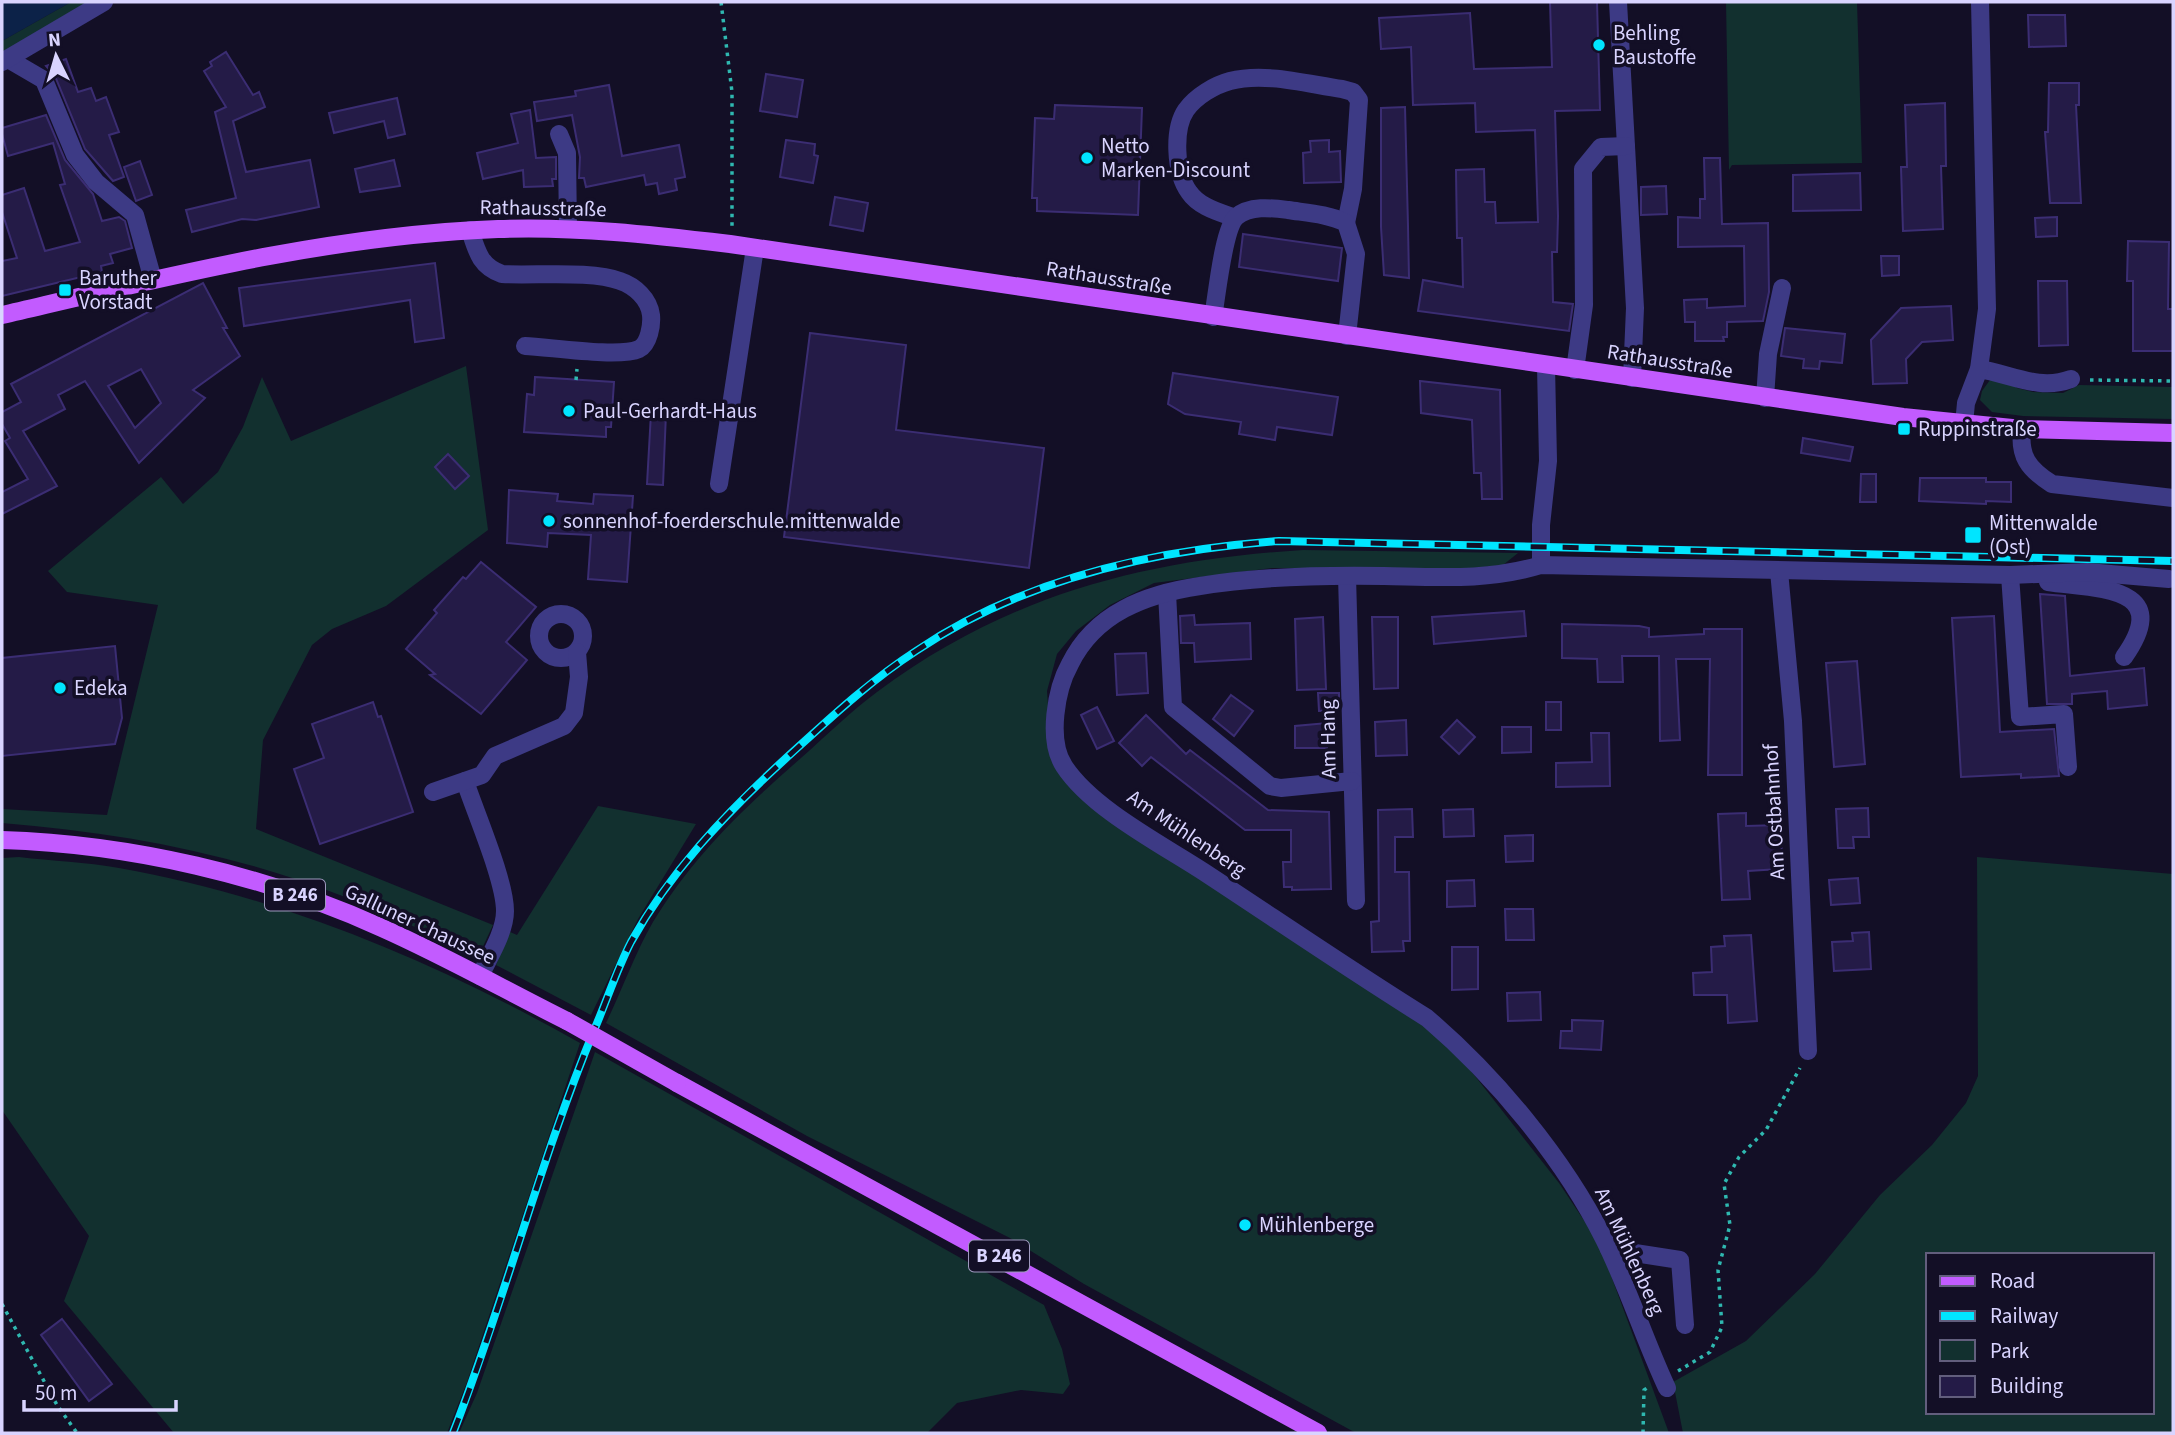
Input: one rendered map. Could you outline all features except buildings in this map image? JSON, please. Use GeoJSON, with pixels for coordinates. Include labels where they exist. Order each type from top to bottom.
{"type":"FeatureCollection","features":[{"type":"Feature","properties":{"kind":"main road","name":"Rathausstraße"},"geometry":{"type":"LineString","coordinates":[[153,280],[245,260],[344,244],[470,230],[569,229],[730,244],[1765,398],[1964,424],[2022,429],[2173,433]]}},
{"type":"Feature","properties":{"kind":"main road"},"geometry":{"type":"LineString","coordinates":[[2,315],[153,280]]}},
{"type":"Feature","properties":{"kind":"main road","name":"Galluner Chaussee"},"geometry":{"type":"LineString","coordinates":[[2,840],[139,854],[250,881],[312,900],[381,927],[567,1021],[1318,1433]]}},
{"type":"Feature","properties":{"kind":"street"},"geometry":{"type":"LineString","coordinates":[[5,61],[104,2]]}},
{"type":"Feature","properties":{"kind":"street"},"geometry":{"type":"LineString","coordinates":[[1618,2],[1635,308],[1632,378]]}},
{"type":"Feature","properties":{"kind":"street"},"geometry":{"type":"LineString","coordinates":[[1964,424],[1966,403],[1979,369],[1986,309],[1980,2]]}},
{"type":"Feature","properties":{"kind":"street"},"geometry":{"type":"LineString","coordinates":[[5,61],[44,80],[75,155],[96,182],[135,215],[153,280]]}},
{"type":"Feature","properties":{"kind":"street"},"geometry":{"type":"LineString","coordinates":[[1235,218],[1206,207],[1189,192],[1179,167],[1179,140],[1184,112],[1194,100],[1228,81],[1250,77],[1353,92],[1359,100],[1353,189],[1346,223],[1356,254],[1347,336]]}},
{"type":"Feature","properties":{"kind":"street"},"geometry":{"type":"LineString","coordinates":[[559,134],[567,153],[569,229]]}},
{"type":"Feature","properties":{"kind":"street"},"geometry":{"type":"LineString","coordinates":[[1575,370],[1584,305],[1583,169],[1601,147],[1626,146]]}},
{"type":"Feature","properties":{"kind":"street"},"geometry":{"type":"LineString","coordinates":[[1213,317],[1228,233],[1235,218],[1247,211],[1269,207],[1333,216],[1346,223]]}},
{"type":"Feature","properties":{"kind":"street"},"geometry":{"type":"LineString","coordinates":[[470,230],[479,258],[487,269],[502,274],[603,277],[621,281],[634,289],[649,306],[652,318],[649,334],[645,344],[639,349],[622,352],[525,346]]}},
{"type":"Feature","properties":{"kind":"street"},"geometry":{"type":"LineString","coordinates":[[719,484],[755,248]]}},
{"type":"Feature","properties":{"kind":"street"},"geometry":{"type":"LineString","coordinates":[[1765,398],[1768,354],[1782,288]]}},
{"type":"Feature","properties":{"kind":"street"},"geometry":{"type":"LineString","coordinates":[[1546,366],[1548,461],[1541,525],[1541,565],[2010,575],[2087,572],[2169,579]]}},
{"type":"Feature","properties":{"kind":"street"},"geometry":{"type":"LineString","coordinates":[[1979,369],[2011,375],[2028,383],[2054,386],[2071,379]]}},
{"type":"Feature","properties":{"kind":"street"},"geometry":{"type":"LineString","coordinates":[[2022,429],[2020,447],[2025,461],[2036,474],[2052,484],[2173,498]]}},
{"type":"Feature","properties":{"kind":"street","name":"Am Mühlenberg"},"geometry":{"type":"LineString","coordinates":[[1541,565],[1490,578],[1347,576],[1229,582],[1167,593],[1132,605],[1102,620],[1077,650],[1068,667],[1056,718],[1057,743],[1062,763],[1077,783],[1106,806],[1427,1018],[1464,1049],[1570,1179],[1609,1250],[1665,1383]]}},
{"type":"Feature","properties":{"kind":"street","name":"Am Ostbahnhof"},"geometry":{"type":"LineString","coordinates":[[1779,571],[1793,721],[1808,1051]]}},
{"type":"Feature","properties":{"kind":"street"},"geometry":{"type":"LineString","coordinates":[[2010,575],[2109,588],[2128,597],[2139,609],[2142,625],[2124,657]]}},
{"type":"Feature","properties":{"kind":"street"},"geometry":{"type":"LineString","coordinates":[[2010,575],[2020,717],[2064,715],[2068,767]]}},
{"type":"Feature","properties":{"kind":"street","name":"Am Hang"},"geometry":{"type":"LineString","coordinates":[[1347,576],[1356,901]]}},
{"type":"Feature","properties":{"kind":"street"},"geometry":{"type":"LineString","coordinates":[[1167,593],[1173,707],[1270,786],[1281,788],[1352,782]]}},
{"type":"Feature","properties":{"kind":"street"},"geometry":{"type":"LineString","coordinates":[[433,792],[482,775],[495,756],[564,726],[574,713],[579,677],[577,652]]}},
{"type":"Feature","properties":{"kind":"street"},"geometry":{"type":"LineString","coordinates":[[465,781],[496,871],[505,911],[496,941],[480,976]]}},
{"type":"Feature","properties":{"kind":"street"},"geometry":{"type":"LineString","coordinates":[[1609,1250],[1680,1259],[1685,1325]]}},
{"type":"Feature","properties":{"kind":"path"},"geometry":{"type":"LineString","coordinates":[[721,2],[732,92],[730,244]]}},
{"type":"Feature","properties":{"kind":"path"},"geometry":{"type":"LineString","coordinates":[[2071,379],[2173,381]]}},
{"type":"Feature","properties":{"kind":"path"},"geometry":{"type":"LineString","coordinates":[[1643,1433],[1644,1390],[1665,1383],[1710,1352],[1722,1327],[1718,1270],[1731,1225],[1724,1184],[1739,1157],[1766,1130],[1784,1102],[1808,1051]]}},
{"type":"Feature","properties":{"kind":"path"},"geometry":{"type":"LineString","coordinates":[[2,1304],[57,1405],[77,1433]]}},
{"type":"Feature","properties":{"kind":"green space"},"geometry":{"type":"Polygon","coordinates":[[[71,2],[96,2],[2,56],[2,41],[71,2]]]}},
{"type":"Feature","properties":{"kind":"green space"},"geometry":{"type":"Polygon","coordinates":[[[1726,2],[1857,2],[1862,163],[1732,165],[1729,170],[1726,2]]]}},
{"type":"Feature","properties":{"kind":"green space"},"geometry":{"type":"Polygon","coordinates":[[[466,366],[488,530],[386,606],[332,629],[312,645],[263,740],[256,829],[493,925],[479,955],[341,895],[243,863],[123,838],[2,823],[2,809],[107,815],[158,605],[67,592],[48,571],[161,477],[183,504],[218,472],[243,427],[262,377],[291,441],[466,366]]]}},
{"type":"Feature","properties":{"kind":"green space"},"geometry":{"type":"Polygon","coordinates":[[[1990,380],[2010,381],[2017,388],[2033,392],[2063,393],[2079,385],[2173,387],[2173,419],[2023,416],[1992,412],[1980,400],[1982,391],[1990,380]]]}},
{"type":"Feature","properties":{"kind":"green space"},"geometry":{"type":"Polygon","coordinates":[[[1303,550],[1518,553],[1503,565],[1464,569],[1272,568],[1154,583],[1110,605],[1076,631],[1057,654],[1047,691],[1052,762],[1078,790],[1426,1026],[1457,1053],[1559,1183],[1599,1243],[1669,1433],[1356,1433],[1084,1284],[1010,1238],[807,1136],[606,1023],[653,922],[703,854],[759,796],[848,715],[926,658],[976,630],[1079,588],[1188,563],[1303,550]]]}},
{"type":"Feature","properties":{"kind":"green space"},"geometry":{"type":"Polygon","coordinates":[[[598,806],[696,824],[638,919],[591,1015],[496,965],[510,932],[517,935],[598,806]]]}},
{"type":"Feature","properties":{"kind":"green space"},"geometry":{"type":"Polygon","coordinates":[[[19,857],[107,866],[180,881],[299,915],[414,960],[526,1013],[580,1043],[467,1382],[447,1433],[174,1433],[64,1301],[89,1236],[2,1110],[2,858],[19,857]]]}},
{"type":"Feature","properties":{"kind":"green space"},"geometry":{"type":"Polygon","coordinates":[[[1977,857],[2173,874],[2173,1433],[1683,1433],[1673,1382],[1746,1341],[1815,1274],[1880,1195],[1932,1145],[1966,1103],[1978,1076],[1977,857]]]}},
{"type":"Feature","properties":{"kind":"green space"},"geometry":{"type":"Polygon","coordinates":[[[595,1052],[1044,1305],[1062,1349],[1070,1384],[1063,1394],[1021,1390],[957,1403],[927,1433],[459,1433],[477,1393],[595,1052]]]}},
{"type":"Feature","properties":{"kind":"water"},"geometry":{"type":"Polygon","coordinates":[[[2,2],[71,2],[2,41],[2,2]]]}},
{"type":"Feature","properties":{"kind":"railway"},"geometry":{"type":"LineString","coordinates":[[453,1433],[575,1078],[621,963],[646,916],[700,845],[762,780],[864,689],[916,651],[957,626],[1000,605],[1090,572],[1184,552],[1279,541],[2173,561]]}},
{"type":"Feature","properties":{"kind":"place","name":"Behling Baustoffe"},"geometry":{"type":"Point","coordinates":[1599,45]}},
{"type":"Feature","properties":{"kind":"place","name":"Netto Marken-Discount"},"geometry":{"type":"Point","coordinates":[1087,158]}},
{"type":"Feature","properties":{"kind":"place","name":"Baruther Vorstadt"},"geometry":{"type":"Point","coordinates":[65,290]}},
{"type":"Feature","properties":{"kind":"place","name":"Paul-Gerhardt-Haus"},"geometry":{"type":"Point","coordinates":[569,411]}},
{"type":"Feature","properties":{"kind":"place","name":"Ruppinstraße"},"geometry":{"type":"Point","coordinates":[1904,429]}},
{"type":"Feature","properties":{"kind":"place","name":"sonnenhof-foerderschule.mittenwalde"},"geometry":{"type":"Point","coordinates":[549,521]}},
{"type":"Feature","properties":{"kind":"place","name":"Mittenwalde (Ost)"},"geometry":{"type":"Point","coordinates":[1973,535]}},
{"type":"Feature","properties":{"kind":"place","name":"Edeka"},"geometry":{"type":"Point","coordinates":[60,688]}},
{"type":"Feature","properties":{"kind":"place","name":"Mühlenberge"},"geometry":{"type":"Point","coordinates":[1245,1225]}}]}
